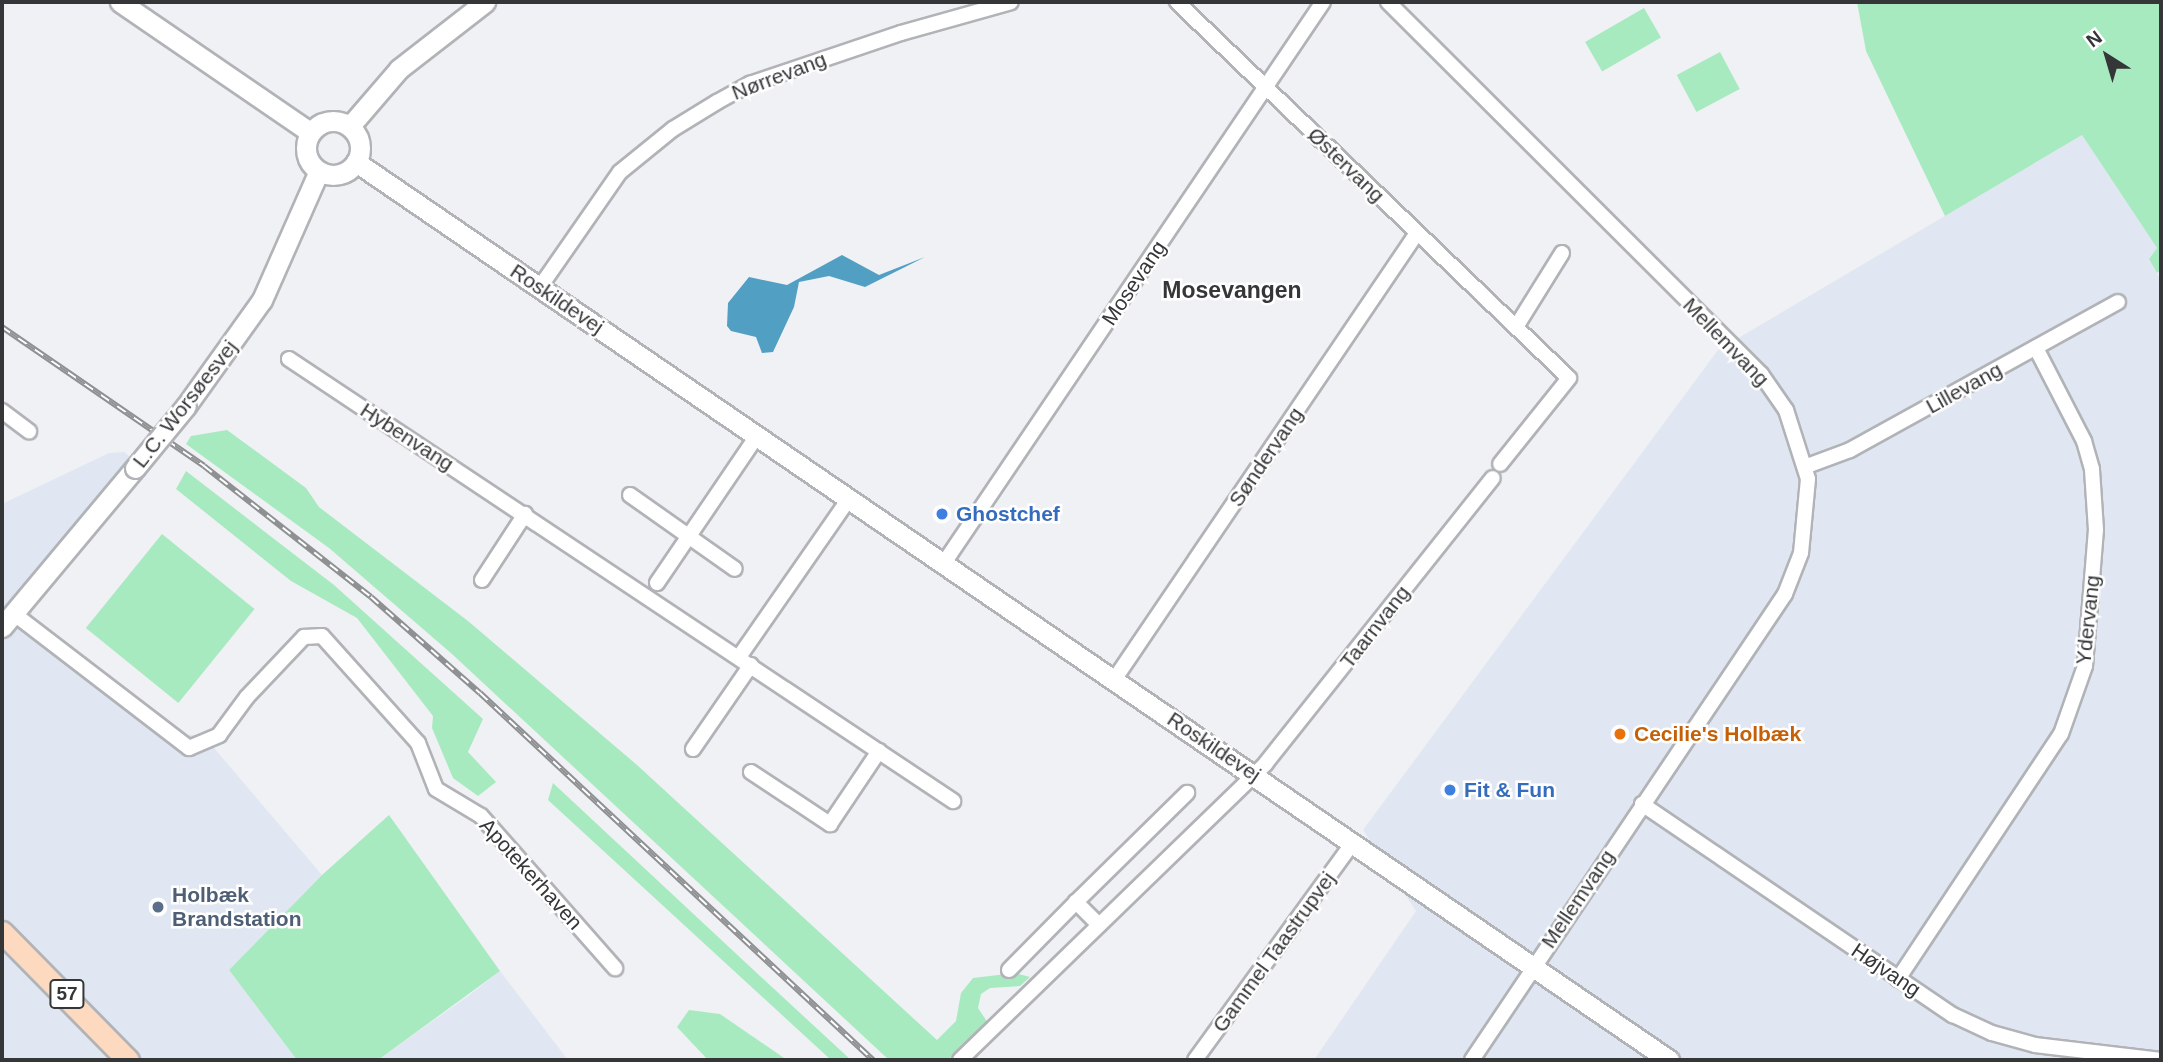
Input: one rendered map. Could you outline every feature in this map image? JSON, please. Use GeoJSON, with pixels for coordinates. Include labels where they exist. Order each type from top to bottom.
{"type":"FeatureCollection","features":[{"type":"Feature","properties":{"kind":"main road","name":"57"},"geometry":{"type":"LineString","coordinates":[[2,932],[128,1060]]}},
{"type":"Feature","properties":{"kind":"main road","name":"57"},"geometry":{"type":"LineString","coordinates":[[2,945],[113,1060]]}},
{"type":"Feature","properties":{"kind":"street"},"geometry":{"type":"LineString","coordinates":[[120,2],[310,132]]}},
{"type":"Feature","properties":{"kind":"street"},"geometry":{"type":"LineString","coordinates":[[350,126],[399,69],[485,2]]}},
{"type":"Feature","properties":{"kind":"street","name":"Nørrevang"},"geometry":{"type":"LineString","coordinates":[[540,287],[620,172],[698,113],[750,84],[942,19],[1011,2]]}},
{"type":"Feature","properties":{"kind":"street","name":"Østervang"},"geometry":{"type":"LineString","coordinates":[[1177,2],[1569,379],[1500,464]]}},
{"type":"Feature","properties":{"kind":"street","name":"Mosevang"},"geometry":{"type":"LineString","coordinates":[[944,563],[1264,85],[1323,2]]}},
{"type":"Feature","properties":{"kind":"street","name":"Mellemvang"},"geometry":{"type":"LineString","coordinates":[[1388,2],[1761,374],[1786,410],[1807,466],[1808,514],[1801,553],[1785,594],[1472,1060]]}},
{"type":"Feature","properties":{"kind":"street"},"geometry":{"type":"LineString","coordinates":[[329,120],[350,126],[360,143],[356,162],[335,175],[319,171],[305,149],[310,132],[329,120]]}},
{"type":"Feature","properties":{"kind":"street","name":"Roskildevej"},"geometry":{"type":"LineString","coordinates":[[356,162],[1669,1060]]}},
{"type":"Feature","properties":{"kind":"street","name":"L.C. Worsøesvej"},"geometry":{"type":"LineString","coordinates":[[189,748],[8,620],[186,406],[262,300],[319,171]]}},
{"type":"Feature","properties":{"kind":"street","name":"Søndervang"},"geometry":{"type":"LineString","coordinates":[[1114,680],[1417,233]]}},
{"type":"Feature","properties":{"kind":"street"},"geometry":{"type":"LineString","coordinates":[[1516,327],[1562,253]]}},
{"type":"Feature","properties":{"kind":"street","name":"Lillevang"},"geometry":{"type":"LineString","coordinates":[[1807,466],[1850,450],[2118,302]]}},
{"type":"Feature","properties":{"kind":"street","name":"Ydervang"},"geometry":{"type":"LineString","coordinates":[[1898,979],[2061,734],[2085,666],[2096,530],[2092,469],[2084,441],[2036,348]]}},
{"type":"Feature","properties":{"kind":"street","name":"Hybenvang"},"geometry":{"type":"LineString","coordinates":[[289,359],[525,514],[653,589],[745,661],[953,801]]}},
{"type":"Feature","properties":{"kind":"street"},"geometry":{"type":"LineString","coordinates":[[2,411],[29,431]]}},
{"type":"Feature","properties":{"kind":"street"},"geometry":{"type":"LineString","coordinates":[[653,589],[757,436]]}},
{"type":"Feature","properties":{"kind":"street","name":"Taarnvang"},"geometry":{"type":"LineString","coordinates":[[960,1060],[1254,775],[1493,478]]}},
{"type":"Feature","properties":{"kind":"street"},"geometry":{"type":"LineString","coordinates":[[630,495],[735,569]]}},
{"type":"Feature","properties":{"kind":"street"},"geometry":{"type":"LineString","coordinates":[[693,749],[745,661],[849,499]]}},
{"type":"Feature","properties":{"kind":"street"},"geometry":{"type":"LineString","coordinates":[[482,580],[525,514]]}},
{"type":"Feature","properties":{"kind":"street","name":"Apotekerhaven"},"geometry":{"type":"LineString","coordinates":[[189,748],[216,738],[299,642],[310,635],[322,636],[418,743],[436,789],[481,816],[615,968]]}},
{"type":"Feature","properties":{"kind":"street"},"geometry":{"type":"LineString","coordinates":[[751,772],[830,824],[879,751]]}},
{"type":"Feature","properties":{"kind":"street"},"geometry":{"type":"LineString","coordinates":[[1009,970],[1187,793]]}},
{"type":"Feature","properties":{"kind":"street","name":"Højvang"},"geometry":{"type":"LineString","coordinates":[[1642,804],[1953,1015],[1992,1033],[2035,1045],[2161,1060]]}},
{"type":"Feature","properties":{"kind":"street","name":"Gammel Taastrupvej"},"geometry":{"type":"LineString","coordinates":[[1195,1060],[1352,844]]}},
{"type":"Feature","properties":{"kind":"street"},"geometry":{"type":"LineString","coordinates":[[1076,902],[1099,925]]}},
{"type":"Feature","properties":{"kind":"shaded area"},"geometry":{"type":"Polygon","coordinates":[[[2082,135],[2157,248],[2149,259],[2161,281],[2161,1060],[1314,1060],[1416,911],[1363,830],[1718,350],[2082,135]]]}},
{"type":"Feature","properties":{"kind":"shaded area"},"geometry":{"type":"Polygon","coordinates":[[[124,452],[148,471],[31,610],[35,623],[186,735],[203,735],[322,875],[229,970],[297,1060],[2,1060],[2,504],[109,453],[124,452]]]}},
{"type":"Feature","properties":{"kind":"shaded area"},"geometry":{"type":"Polygon","coordinates":[[[500,971],[568,1060],[378,1060],[468,996],[500,971]]]}},
{"type":"Feature","properties":{"kind":"green space"},"geometry":{"type":"Polygon","coordinates":[[[1857,2],[2161,2],[2161,270],[2157,273],[2149,259],[2157,248],[2082,135],[1945,216],[1866,51],[1857,2]]]}},
{"type":"Feature","properties":{"kind":"green space"},"geometry":{"type":"Polygon","coordinates":[[[1644,8],[1661,37],[1602,71],[1585,42],[1644,8]]]}},
{"type":"Feature","properties":{"kind":"green space"},"geometry":{"type":"Polygon","coordinates":[[[1720,52],[1740,89],[1696,112],[1677,75],[1720,52]]]}},
{"type":"Feature","properties":{"kind":"green space"},"geometry":{"type":"Polygon","coordinates":[[[227,430],[306,488],[319,507],[468,621],[637,765],[937,1040],[956,1021],[961,993],[973,978],[1015,973],[1030,977],[1020,986],[990,988],[981,994],[978,1008],[988,1023],[948,1060],[889,1060],[452,654],[329,548],[186,444],[191,436],[227,430]]]}},
{"type":"Feature","properties":{"kind":"green space"},"geometry":{"type":"Polygon","coordinates":[[[186,471],[334,585],[483,719],[468,752],[496,782],[478,796],[453,778],[432,728],[433,716],[357,618],[291,581],[176,489],[186,471]]]}},
{"type":"Feature","properties":{"kind":"green space"},"geometry":{"type":"Polygon","coordinates":[[[162,534],[254,609],[178,703],[86,628],[162,534]]]}},
{"type":"Feature","properties":{"kind":"green space"},"geometry":{"type":"Polygon","coordinates":[[[553,783],[851,1060],[831,1060],[548,800],[553,783]]]}},
{"type":"Feature","properties":{"kind":"green space"},"geometry":{"type":"Polygon","coordinates":[[[389,815],[500,971],[378,1060],[297,1060],[229,970],[322,875],[389,815]]]}},
{"type":"Feature","properties":{"kind":"green space"},"geometry":{"type":"Polygon","coordinates":[[[689,1010],[720,1014],[787,1060],[708,1060],[677,1027],[689,1010]]]}},
{"type":"Feature","properties":{"kind":"water"},"geometry":{"type":"Polygon","coordinates":[[[842,255],[879,275],[925,257],[865,287],[829,276],[799,282],[794,307],[773,352],[762,353],[756,337],[731,331],[727,326],[728,303],[749,277],[787,285],[842,255]]]}},
{"type":"Feature","properties":{"kind":"railway"},"geometry":{"type":"LineString","coordinates":[[2,327],[204,466],[371,597],[480,693],[873,1060]]}},
{"type":"Feature","properties":{"kind":"place","name":"Ghostchef"},"geometry":{"type":"Point","coordinates":[942,514]}},
{"type":"Feature","properties":{"kind":"place","name":"Cecilie's Holbæk"},"geometry":{"type":"Point","coordinates":[1620,734]}},
{"type":"Feature","properties":{"kind":"place","name":"Fit & Fun"},"geometry":{"type":"Point","coordinates":[1450,790]}},
{"type":"Feature","properties":{"kind":"place","name":"Holbæk Brandstation"},"geometry":{"type":"Point","coordinates":[158,907]}},
{"type":"Feature","properties":{"kind":"district","name":"Mosevangen"},"geometry":{"type":"Point","coordinates":[1232,290]}}]}
